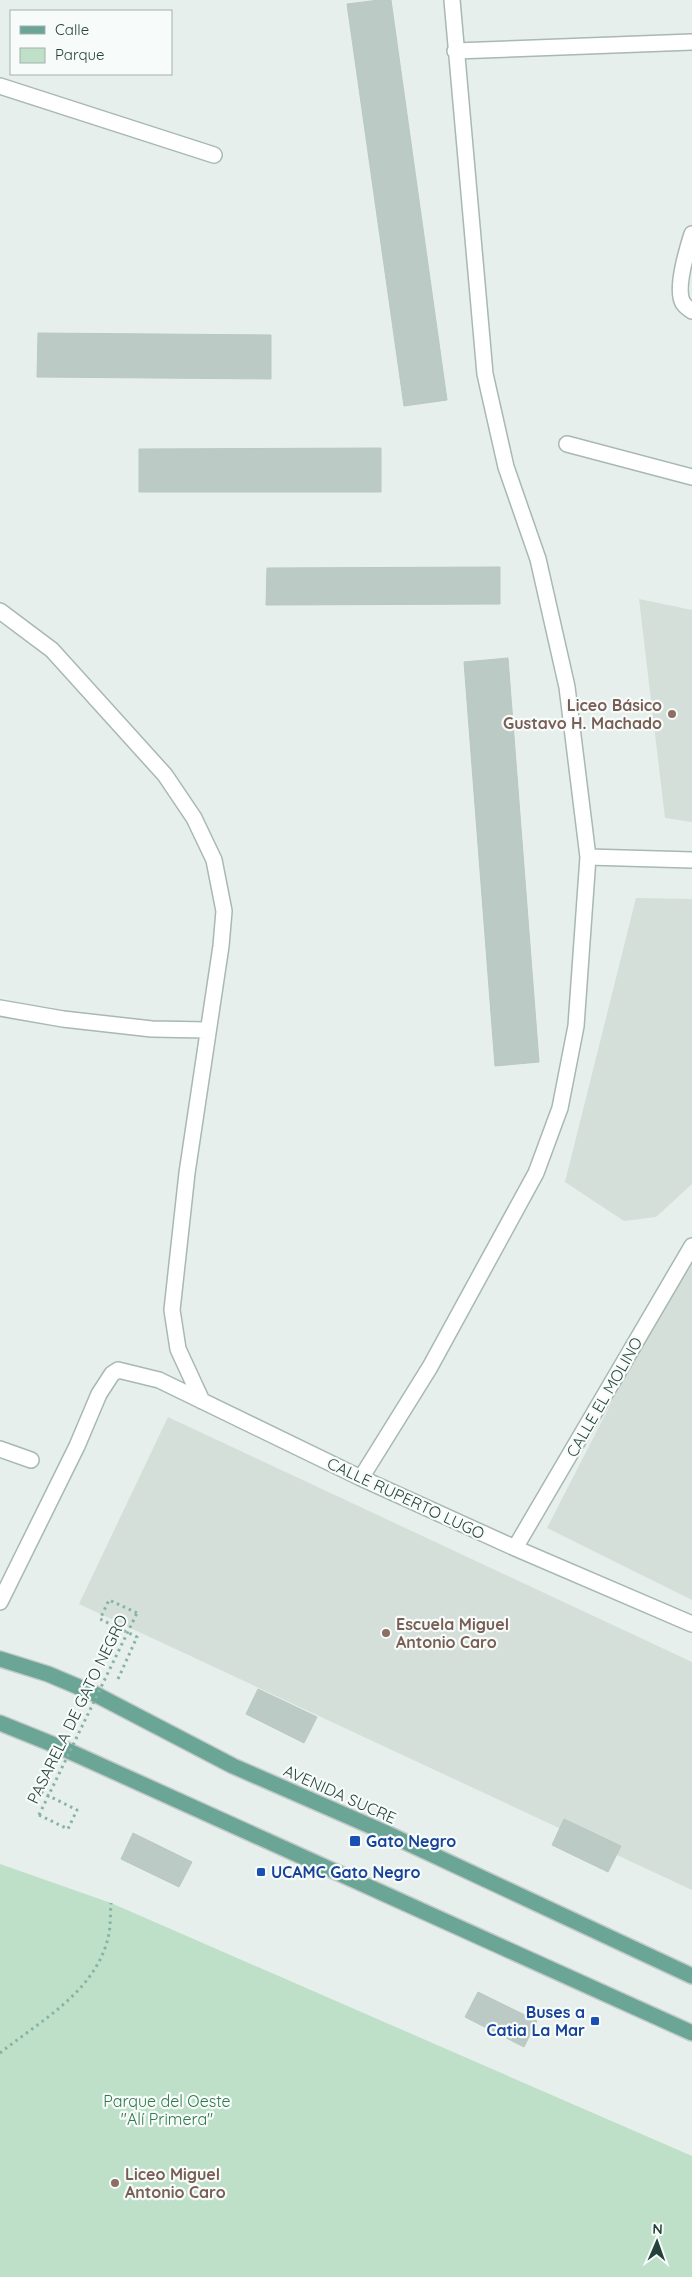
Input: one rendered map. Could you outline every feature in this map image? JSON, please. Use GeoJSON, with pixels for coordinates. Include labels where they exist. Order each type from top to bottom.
{"type":"FeatureCollection","features":[{"type":"Feature","properties":{"kind":"main road","name":"AVENIDA SUCRE"},"geometry":{"type":"LineString","coordinates":[[0,1659],[67,1681],[108,1700],[233,1766],[384,1832],[692,1976]]}},
{"type":"Feature","properties":{"kind":"main road"},"geometry":{"type":"LineString","coordinates":[[0,1723],[62,1748],[692,2033]]}},
{"type":"Feature","properties":{"kind":"street"},"geometry":{"type":"LineString","coordinates":[[361,1478],[430,1367],[536,1173],[560,1108],[576,1026],[588,857],[567,687],[538,559],[506,467],[485,374],[452,0]]}},
{"type":"Feature","properties":{"kind":"street"},"geometry":{"type":"LineString","coordinates":[[455,51],[692,42]]}},
{"type":"Feature","properties":{"kind":"street"},"geometry":{"type":"LineString","coordinates":[[0,86],[214,154]]}},
{"type":"Feature","properties":{"kind":"street"},"geometry":{"type":"LineString","coordinates":[[692,234],[681,287],[684,304],[692,312]]}},
{"type":"Feature","properties":{"kind":"street"},"geometry":{"type":"LineString","coordinates":[[567,444],[692,477]]}},
{"type":"Feature","properties":{"kind":"street"},"geometry":{"type":"LineString","coordinates":[[0,612],[52,650],[165,775],[194,818],[214,860],[224,911],[221,946],[187,1173],[172,1310],[178,1349],[202,1401]]}},
{"type":"Feature","properties":{"kind":"street"},"geometry":{"type":"LineString","coordinates":[[588,857],[692,860]]}},
{"type":"Feature","properties":{"kind":"street"},"geometry":{"type":"LineString","coordinates":[[0,1008],[63,1019],[152,1029],[207,1030]]}},
{"type":"Feature","properties":{"kind":"street","name":"CALLE EL MOLINO"},"geometry":{"type":"LineString","coordinates":[[515,1548],[692,1246]]}},
{"type":"Feature","properties":{"kind":"street","name":"CALLE RUPERTO LUGO"},"geometry":{"type":"LineString","coordinates":[[0,1602],[77,1446],[106,1382],[112,1374],[120,1370],[159,1380],[361,1478],[515,1548],[692,1624]]}},
{"type":"Feature","properties":{"kind":"street"},"geometry":{"type":"LineString","coordinates":[[0,1449],[31,1460]]}},
{"type":"Feature","properties":{"kind":"path","name":"PASARELA DE GATO NEGRO"},"geometry":{"type":"LineString","coordinates":[[39,1791],[77,1810],[68,1829],[39,1815],[137,1613],[109,1600],[100,1619],[137,1636],[108,1700]]}},
{"type":"Feature","properties":{"kind":"path"},"geometry":{"type":"LineString","coordinates":[[0,2053],[46,2020],[75,1993],[99,1963],[109,1937],[111,1903]]}},
{"type":"Feature","properties":{"kind":"shaded area","name":"Liceo Básico Gustavo H. Machado"},"geometry":{"type":"Polygon","coordinates":[[[639,599],[692,610],[692,822],[665,818],[639,599]]]}},
{"type":"Feature","properties":{"kind":"shaded area"},"geometry":{"type":"Polygon","coordinates":[[[636,898],[692,899],[692,1184],[656,1217],[624,1221],[565,1182],[636,898]]]}},
{"type":"Feature","properties":{"kind":"shaded area"},"geometry":{"type":"Polygon","coordinates":[[[692,1252],[692,1600],[547,1528],[681,1267],[692,1252]]]}},
{"type":"Feature","properties":{"kind":"shaded area","name":"Escuela Miguel Antonio Caro"},"geometry":{"type":"Polygon","coordinates":[[[168,1417],[692,1662],[692,1890],[79,1604],[168,1417]]]}},
{"type":"Feature","properties":{"kind":"green space","name":"Parque del Oeste \"Alí Primera\""},"geometry":{"type":"Polygon","coordinates":[[[0,1864],[111,1903],[692,2156],[692,2277],[0,2277],[0,1864]]]}},
{"type":"Feature","properties":{"kind":"building"},"geometry":{"type":"Polygon","coordinates":[[[391,0],[447,400],[404,406],[347,4],[391,0]]]}},
{"type":"Feature","properties":{"kind":"building"},"geometry":{"type":"Polygon","coordinates":[[[38,333],[271,335],[271,379],[37,377],[38,333]]]}},
{"type":"Feature","properties":{"kind":"building"},"geometry":{"type":"Polygon","coordinates":[[[381,448],[381,492],[139,492],[139,449],[381,448]]]}},
{"type":"Feature","properties":{"kind":"building"},"geometry":{"type":"Polygon","coordinates":[[[500,567],[500,604],[266,605],[267,568],[500,567]]]}},
{"type":"Feature","properties":{"kind":"building"},"geometry":{"type":"Polygon","coordinates":[[[508,658],[539,1062],[495,1066],[464,662],[508,658]]]}},
{"type":"Feature","properties":{"kind":"building"},"geometry":{"type":"Polygon","coordinates":[[[258,1689],[317,1717],[304,1743],[246,1714],[258,1689]]]}},
{"type":"Feature","properties":{"kind":"building"},"geometry":{"type":"Polygon","coordinates":[[[564,1819],[621,1846],[608,1872],[552,1845],[564,1819]]]}},
{"type":"Feature","properties":{"kind":"building"},"geometry":{"type":"Polygon","coordinates":[[[133,1833],[192,1862],[179,1887],[121,1859],[133,1833]]]}},
{"type":"Feature","properties":{"kind":"building"},"geometry":{"type":"Polygon","coordinates":[[[478,1992],[537,2021],[524,2047],[465,2017],[478,1992]]]}},
{"type":"Feature","properties":{"kind":"place","name":"Liceo Básico Gustavo H. Machado"},"geometry":{"type":"Point","coordinates":[672,714]}},
{"type":"Feature","properties":{"kind":"place","name":"Escuela Miguel Antonio Caro"},"geometry":{"type":"Point","coordinates":[386,1633]}},
{"type":"Feature","properties":{"kind":"place","name":"Gato Negro"},"geometry":{"type":"Point","coordinates":[355,1841]}},
{"type":"Feature","properties":{"kind":"place","name":"UCAMC Gato Negro"},"geometry":{"type":"Point","coordinates":[261,1872]}},
{"type":"Feature","properties":{"kind":"place","name":"Buses a Catia La Mar"},"geometry":{"type":"Point","coordinates":[595,2021]}},
{"type":"Feature","properties":{"kind":"place","name":"Liceo Miguel Antonio Caro"},"geometry":{"type":"Point","coordinates":[115,2183]}}]}
